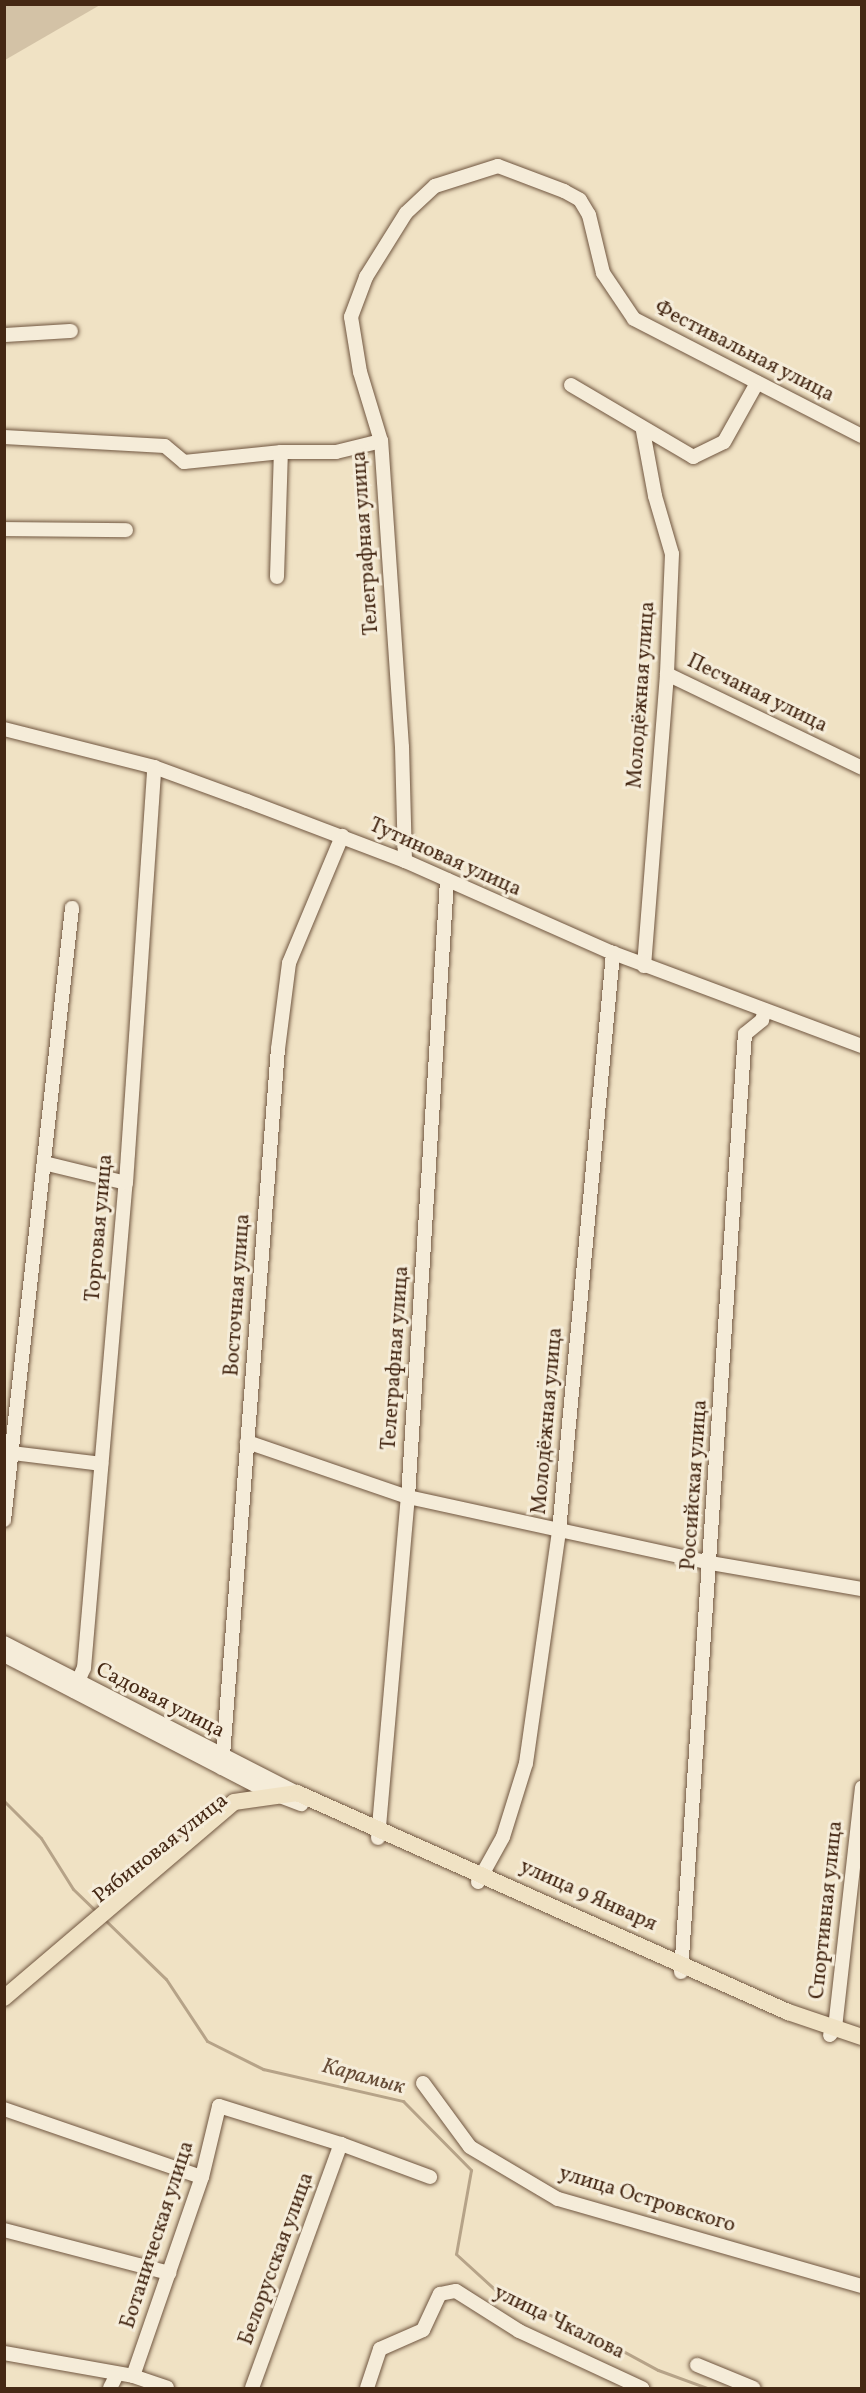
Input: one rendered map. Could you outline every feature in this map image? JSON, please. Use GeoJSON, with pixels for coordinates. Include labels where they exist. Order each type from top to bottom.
{"type":"FeatureCollection","features":[{"type":"Feature","properties":{"kind":"main road"},"geometry":{"type":"LineString","coordinates":[[124,1900],[234,1802],[278,1796],[299,1799]]}},
{"type":"Feature","properties":{"kind":"main road","name":"улица 9 Января"},"geometry":{"type":"LineString","coordinates":[[299,1799],[681,1968],[832,2031],[861,2046]]}},
{"type":"Feature","properties":{"kind":"main road","name":"Рябиновая улица"},"geometry":{"type":"LineString","coordinates":[[86,1932],[239,1810],[299,1799]]}},
{"type":"Feature","properties":{"kind":"main road"},"geometry":{"type":"LineString","coordinates":[[4,1998],[86,1932]]}},
{"type":"Feature","properties":{"kind":"main road"},"geometry":{"type":"LineString","coordinates":[[4,2010],[86,1932]]}},
{"type":"Feature","properties":{"kind":"main road","name":"улица 9 Января"},"geometry":{"type":"LineString","coordinates":[[832,2031],[861,2037]]}},
{"type":"Feature","properties":{"kind":"street","name":"Фестивальная улица"},"geometry":{"type":"LineString","coordinates":[[392,235],[406,213],[435,186],[498,166],[564,191],[580,200],[588,215],[603,273],[634,319],[861,436]]}},
{"type":"Feature","properties":{"kind":"street","name":"Телеграфная улица"},"geometry":{"type":"LineString","coordinates":[[392,235],[366,277],[351,317],[360,372],[381,441],[402,747],[405,861]]}},
{"type":"Feature","properties":{"kind":"street"},"geometry":{"type":"LineString","coordinates":[[4,335],[71,331]]}},
{"type":"Feature","properties":{"kind":"street"},"geometry":{"type":"LineString","coordinates":[[571,385],[644,431],[693,457],[724,442],[757,383]]}},
{"type":"Feature","properties":{"kind":"street","name":"Молодёжная улица"},"geometry":{"type":"LineString","coordinates":[[644,431],[655,496],[672,554],[667,674],[644,966]]}},
{"type":"Feature","properties":{"kind":"street"},"geometry":{"type":"LineString","coordinates":[[4,437],[165,446],[184,462],[281,452],[336,452],[381,441]]}},
{"type":"Feature","properties":{"kind":"street"},"geometry":{"type":"LineString","coordinates":[[277,577],[281,452]]}},
{"type":"Feature","properties":{"kind":"street"},"geometry":{"type":"LineString","coordinates":[[4,529],[126,530]]}},
{"type":"Feature","properties":{"kind":"street","name":"Песчаная улица"},"geometry":{"type":"LineString","coordinates":[[667,674],[861,768]]}},
{"type":"Feature","properties":{"kind":"street","name":"Тутиновая улица"},"geometry":{"type":"LineString","coordinates":[[4,729],[154,767],[342,836],[405,861],[644,966],[861,1046]]}},
{"type":"Feature","properties":{"kind":"street","name":"Торговая улица"},"geometry":{"type":"LineString","coordinates":[[76,1687],[84,1668],[126,1183],[154,767]]}},
{"type":"Feature","properties":{"kind":"street","name":"Восточная улица"},"geometry":{"type":"LineString","coordinates":[[222,1763],[278,1049],[289,963],[342,836]]}},
{"type":"Feature","properties":{"kind":"street","name":"Телеграфная улица"},"geometry":{"type":"LineString","coordinates":[[378,1834],[408,1497],[447,880]]}},
{"type":"Feature","properties":{"kind":"street"},"geometry":{"type":"LineString","coordinates":[[4,1520],[72,908]]}},
{"type":"Feature","properties":{"kind":"street","name":"Молодёжная улица"},"geometry":{"type":"LineString","coordinates":[[480,1878],[502,1837],[526,1763],[560,1531],[613,953]]}},
{"type":"Feature","properties":{"kind":"street","name":"Российская улица"},"geometry":{"type":"LineString","coordinates":[[681,1968],[711,1563],[744,1034],[762,1020],[765,1010]]}},
{"type":"Feature","properties":{"kind":"street"},"geometry":{"type":"LineString","coordinates":[[44,1163],[126,1183]]}},
{"type":"Feature","properties":{"kind":"street"},"geometry":{"type":"LineString","coordinates":[[247,1442],[408,1497],[711,1563],[861,1589]]}},
{"type":"Feature","properties":{"kind":"street"},"geometry":{"type":"LineString","coordinates":[[12,1453],[101,1464]]}},
{"type":"Feature","properties":{"kind":"street","name":"Садовая улица"},"geometry":{"type":"LineString","coordinates":[[4,1643],[76,1687]]}},
{"type":"Feature","properties":{"kind":"street","name":"Садовая улица"},"geometry":{"type":"LineString","coordinates":[[4,1655],[76,1687],[222,1763],[299,1799]]}},
{"type":"Feature","properties":{"kind":"street"},"geometry":{"type":"LineString","coordinates":[[222,1763],[278,1796]]}},
{"type":"Feature","properties":{"kind":"street","name":"Спортивная улица"},"geometry":{"type":"LineString","coordinates":[[832,2031],[861,1788]]}},
{"type":"Feature","properties":{"kind":"street","name":"улица Островского"},"geometry":{"type":"LineString","coordinates":[[423,2083],[470,2147],[558,2199],[861,2286]]}},
{"type":"Feature","properties":{"kind":"street","name":"Ботаническая улица"},"geometry":{"type":"LineString","coordinates":[[133,2376],[202,2177],[219,2106],[341,2144]]}},
{"type":"Feature","properties":{"kind":"street"},"geometry":{"type":"LineString","coordinates":[[4,2109],[202,2177]]}},
{"type":"Feature","properties":{"kind":"street"},"geometry":{"type":"LineString","coordinates":[[341,2144],[430,2177]]}},
{"type":"Feature","properties":{"kind":"street","name":"Белорусская улица"},"geometry":{"type":"LineString","coordinates":[[252,2388],[341,2144]]}},
{"type":"Feature","properties":{"kind":"street"},"geometry":{"type":"LineString","coordinates":[[4,2230],[169,2272]]}},
{"type":"Feature","properties":{"kind":"street","name":"улица Чкалова"},"geometry":{"type":"LineString","coordinates":[[367,2388],[380,2349],[423,2330],[440,2294],[456,2291],[519,2331],[642,2388]]}},
{"type":"Feature","properties":{"kind":"street"},"geometry":{"type":"LineString","coordinates":[[4,2353],[133,2376],[167,2388]]}},
{"type":"Feature","properties":{"kind":"street"},"geometry":{"type":"LineString","coordinates":[[697,2365],[753,2388]]}},
{"type":"Feature","properties":{"kind":"street"},"geometry":{"type":"LineString","coordinates":[[110,2388],[117,2374]]}},
{"type":"Feature","properties":{"kind":"shaded area"},"geometry":{"type":"Polygon","coordinates":[[[5,4],[100,4],[100,5],[5,60],[5,4]]]}},
{"type":"Feature","properties":{"kind":"waterway","name":"Карамык"},"geometry":{"type":"LineString","coordinates":[[4,1801],[41,1838],[73,1889],[97,1912]]}},
{"type":"Feature","properties":{"kind":"waterway","name":"Карамык"},"geometry":{"type":"LineString","coordinates":[[104,1919],[166,1979],[207,2041],[263,2069],[403,2101],[471,2170],[456,2254],[502,2296],[575,2325],[658,2370],[707,2388]]}}]}
